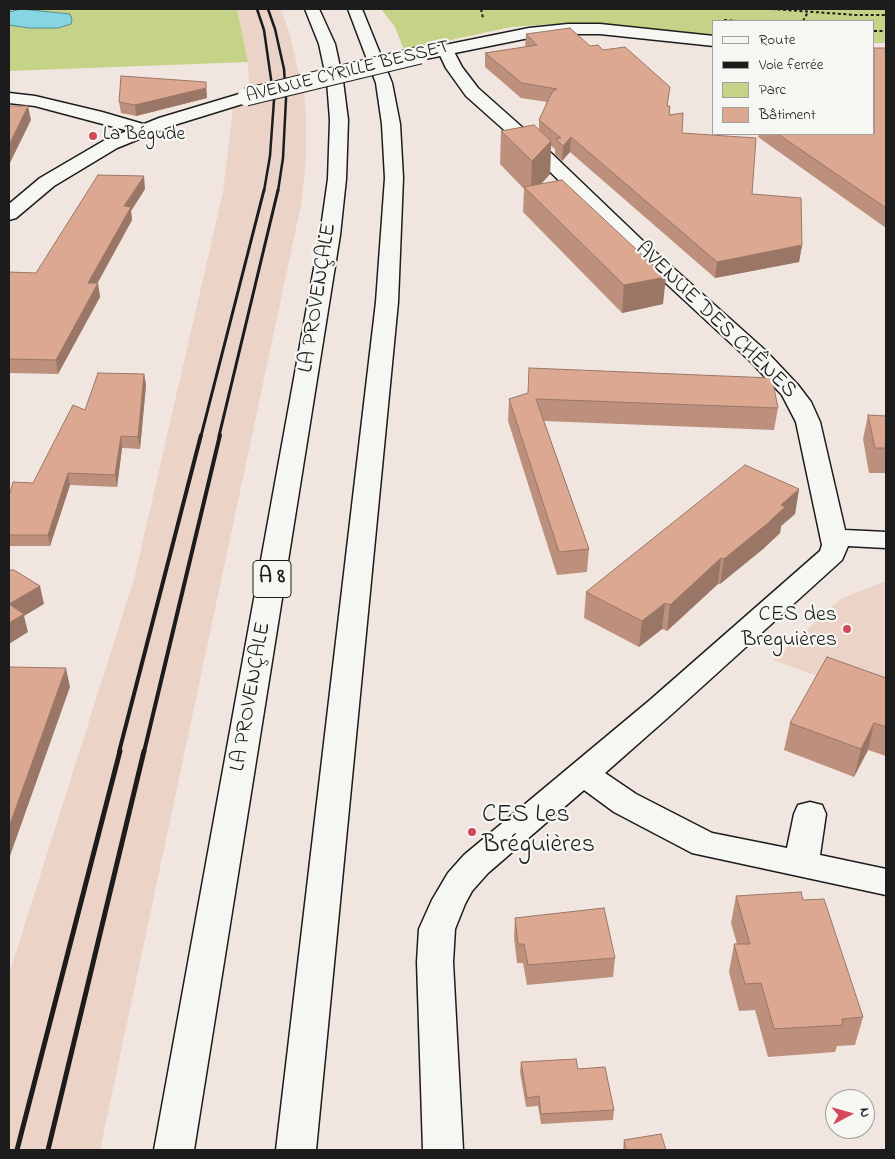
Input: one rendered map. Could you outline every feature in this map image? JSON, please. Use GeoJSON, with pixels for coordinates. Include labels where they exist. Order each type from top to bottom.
{"type":"FeatureCollection","features":[{"type":"Feature","properties":{"kind":"main road","name":"LA PROVENÇALE"},"geometry":{"type":"LineString","coordinates":[[174,1150],[330,235],[337,179],[339,120],[335,81],[327,44],[312,9]]}},
{"type":"Feature","properties":{"kind":"main road"},"geometry":{"type":"LineString","coordinates":[[296,1150],[387,302],[394,178],[391,124],[384,84],[355,9]]}},
{"type":"Feature","properties":{"kind":"main road","name":"AVENUE CYRILLE BESSET"},"geometry":{"type":"LineString","coordinates":[[9,214],[48,182],[111,144],[192,113],[246,97],[445,49],[530,33],[600,29],[712,41]]}},
{"type":"Feature","properties":{"kind":"main road","name":"AVENUE DES CHÊNES"},"geometry":{"type":"LineString","coordinates":[[445,49],[454,68],[472,92],[544,156],[635,244],[758,356],[790,390],[799,402],[808,422],[834,537]]}},
{"type":"Feature","properties":{"kind":"main road"},"geometry":{"type":"LineString","coordinates":[[9,98],[43,103],[144,130]]}},
{"type":"Feature","properties":{"kind":"main road"},"geometry":{"type":"LineString","coordinates":[[443,1150],[435,962],[437,929],[449,900],[460,882],[476,864],[661,707],[832,554],[835,545],[834,537],[886,540]]}},
{"type":"Feature","properties":{"kind":"main road"},"geometry":{"type":"LineString","coordinates":[[582,773],[625,803],[704,844],[886,882]]}},
{"type":"Feature","properties":{"kind":"main road"},"geometry":{"type":"LineString","coordinates":[[806,866],[810,814]]}},
{"type":"Feature","properties":{"kind":"path"},"geometry":{"type":"LineString","coordinates":[[772,9],[886,16]]}},
{"type":"Feature","properties":{"kind":"path"},"geometry":{"type":"LineString","coordinates":[[804,20],[808,12]]}},
{"type":"Feature","properties":{"kind":"shaded area"},"geometry":{"type":"Polygon","coordinates":[[[237,9],[281,9],[289,31],[299,74],[249,86],[248,62],[237,9]]]}},
{"type":"Feature","properties":{"kind":"shaded area"},"geometry":{"type":"Polygon","coordinates":[[[304,91],[306,160],[301,205],[100,1150],[9,1150],[9,974],[134,579],[223,192],[233,108],[304,91]]]}},
{"type":"Feature","properties":{"kind":"shaded area","name":"CES des Breguières"},"geometry":{"type":"Polygon","coordinates":[[[886,581],[886,701],[773,660],[842,598],[886,581]]]}},
{"type":"Feature","properties":{"kind":"green space"},"geometry":{"type":"Polygon","coordinates":[[[9,9],[237,9],[248,62],[9,71],[9,9]]]}},
{"type":"Feature","properties":{"kind":"green space"},"geometry":{"type":"Polygon","coordinates":[[[381,9],[886,9],[886,43],[875,43],[875,20],[712,20],[712,35],[591,24],[551,24],[511,27],[404,50],[395,27],[381,9]]]}},
{"type":"Feature","properties":{"kind":"water"},"geometry":{"type":"Polygon","coordinates":[[[21,9],[70,14],[71,24],[58,28],[29,28],[9,25],[9,12],[21,9]]]}},
{"type":"Feature","properties":{"kind":"building"},"geometry":{"type":"Polygon","coordinates":[[[570,28],[590,46],[598,45],[603,50],[625,47],[670,87],[667,106],[670,106],[669,115],[683,113],[682,133],[756,138],[752,194],[801,198],[802,245],[717,262],[571,137],[563,146],[556,139],[561,138],[539,120],[552,92],[557,89],[522,83],[485,53],[537,45],[526,34],[570,28]]]}},
{"type":"Feature","properties":{"kind":"building"},"geometry":{"type":"Polygon","coordinates":[[[875,48],[886,48],[886,208],[779,135],[875,135],[875,48]]]}},
{"type":"Feature","properties":{"kind":"building"},"geometry":{"type":"Polygon","coordinates":[[[121,76],[206,82],[206,88],[135,105],[119,102],[121,76]]]}},
{"type":"Feature","properties":{"kind":"building"},"geometry":{"type":"Polygon","coordinates":[[[9,106],[28,106],[9,145],[9,106]]]}},
{"type":"Feature","properties":{"kind":"building"},"geometry":{"type":"Polygon","coordinates":[[[534,125],[551,141],[532,161],[501,131],[534,125]]]}},
{"type":"Feature","properties":{"kind":"building"},"geometry":{"type":"Polygon","coordinates":[[[98,175],[144,176],[124,206],[131,207],[88,283],[98,283],[56,360],[9,359],[9,272],[36,273],[98,175]]]}},
{"type":"Feature","properties":{"kind":"building"},"geometry":{"type":"Polygon","coordinates":[[[562,180],[666,277],[624,285],[524,187],[562,180]]]}},
{"type":"Feature","properties":{"kind":"building"},"geometry":{"type":"Polygon","coordinates":[[[529,368],[772,378],[778,408],[536,399],[589,549],[559,552],[509,399],[528,393],[529,368]]]}},
{"type":"Feature","properties":{"kind":"building"},"geometry":{"type":"Polygon","coordinates":[[[98,373],[144,374],[138,437],[121,436],[115,475],[68,473],[48,535],[9,535],[9,496],[13,482],[33,483],[73,405],[85,410],[98,373]]]}},
{"type":"Feature","properties":{"kind":"building"},"geometry":{"type":"Polygon","coordinates":[[[868,415],[886,416],[886,448],[875,448],[868,415]]]}},
{"type":"Feature","properties":{"kind":"building"},"geometry":{"type":"Polygon","coordinates":[[[745,465],[799,489],[781,505],[785,507],[768,523],[724,559],[721,558],[670,605],[665,603],[642,621],[586,592],[745,465]]]}},
{"type":"Feature","properties":{"kind":"building"},"geometry":{"type":"Polygon","coordinates":[[[9,570],[14,570],[40,586],[9,604],[9,570]]]}},
{"type":"Feature","properties":{"kind":"building"},"geometry":{"type":"Polygon","coordinates":[[[9,604],[24,614],[9,623],[9,604]]]}},
{"type":"Feature","properties":{"kind":"building"},"geometry":{"type":"Polygon","coordinates":[[[827,657],[886,678],[886,727],[874,723],[861,749],[790,723],[827,657]]]}},
{"type":"Feature","properties":{"kind":"building"},"geometry":{"type":"Polygon","coordinates":[[[9,667],[66,668],[9,827],[9,667]]]}},
{"type":"Feature","properties":{"kind":"building"},"geometry":{"type":"Polygon","coordinates":[[[801,892],[803,900],[824,899],[863,1017],[842,1019],[843,1025],[774,1029],[761,983],[745,984],[734,944],[750,944],[736,896],[801,892]]]}},
{"type":"Feature","properties":{"kind":"building"},"geometry":{"type":"Polygon","coordinates":[[[604,908],[615,958],[528,965],[524,944],[518,944],[515,918],[604,908]]]}},
{"type":"Feature","properties":{"kind":"building"},"geometry":{"type":"Polygon","coordinates":[[[576,1059],[578,1069],[605,1067],[614,1110],[541,1114],[539,1096],[527,1098],[521,1062],[576,1059]]]}},
{"type":"Feature","properties":{"kind":"building"},"geometry":{"type":"Polygon","coordinates":[[[661,1134],[666,1150],[626,1150],[624,1140],[661,1134]]]}},
{"type":"Feature","properties":{"kind":"railway"},"geometry":{"type":"LineString","coordinates":[[257,9],[264,30],[274,100],[270,156],[264,191]]}},
{"type":"Feature","properties":{"kind":"railway"},"geometry":{"type":"LineString","coordinates":[[268,9],[275,29],[284,69],[286,99],[283,158],[278,191]]}},
{"type":"Feature","properties":{"kind":"railway"},"geometry":{"type":"LineString","coordinates":[[201,436],[264,190]]}},
{"type":"Feature","properties":{"kind":"railway"},"geometry":{"type":"LineString","coordinates":[[219,436],[278,190]]}},
{"type":"Feature","properties":{"kind":"railway"},"geometry":{"type":"LineString","coordinates":[[119,752],[201,435]]}},
{"type":"Feature","properties":{"kind":"railway"},"geometry":{"type":"LineString","coordinates":[[144,752],[220,435]]}},
{"type":"Feature","properties":{"kind":"railway"},"geometry":{"type":"LineString","coordinates":[[17,1150],[120,751]]}},
{"type":"Feature","properties":{"kind":"railway"},"geometry":{"type":"LineString","coordinates":[[48,1150],[144,751]]}},
{"type":"Feature","properties":{"kind":"place","name":"La Bégude"},"geometry":{"type":"Point","coordinates":[93,136]}},
{"type":"Feature","properties":{"kind":"place","name":"CES des Breguières"},"geometry":{"type":"Point","coordinates":[847,629]}},
{"type":"Feature","properties":{"kind":"place","name":"CES Les Bréguières"},"geometry":{"type":"Point","coordinates":[472,832]}}]}
